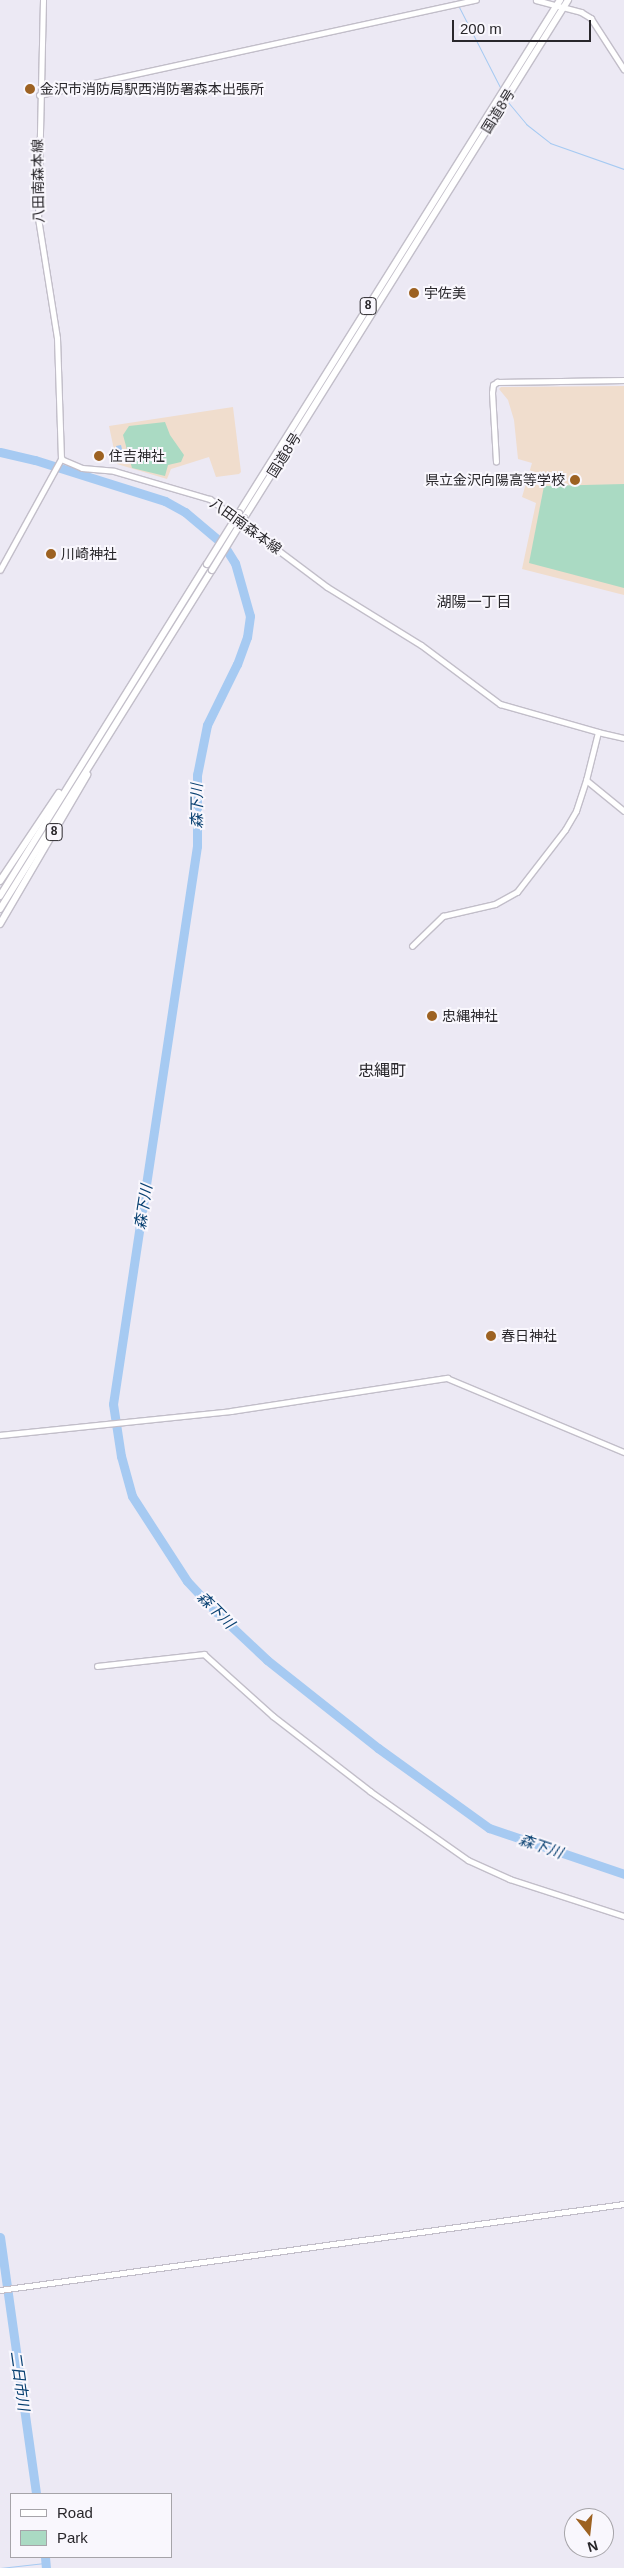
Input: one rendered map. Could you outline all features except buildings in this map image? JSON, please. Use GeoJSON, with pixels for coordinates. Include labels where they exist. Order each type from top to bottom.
{"type":"FeatureCollection","features":[{"type":"Feature","properties":{"kind":"highway","name":"国道8号"},"geometry":{"type":"LineString","coordinates":[[0,909],[212,570],[241,516],[497,99],[560,4],[568,0]]}},
{"type":"Feature","properties":{"kind":"highway","name":"国道8号"},"geometry":{"type":"LineString","coordinates":[[0,896],[207,564],[241,516],[511,91],[560,4]]}},
{"type":"Feature","properties":{"kind":"highway","name":"8"},"geometry":{"type":"LineString","coordinates":[[0,924],[106,739]]}},
{"type":"Feature","properties":{"kind":"highway","name":"8"},"geometry":{"type":"LineString","coordinates":[[0,881],[48,807],[85,761]]}},
{"type":"Feature","properties":{"kind":"main road","name":"八田南森本線"},"geometry":{"type":"LineString","coordinates":[[43,0],[39,94],[38,218],[57,338],[61,459],[82,468],[114,471],[210,499],[327,587],[421,645],[500,704],[598,732]]}},
{"type":"Feature","properties":{"kind":"main road"},"geometry":{"type":"LineString","coordinates":[[598,732],[586,780],[624,811]]}},
{"type":"Feature","properties":{"kind":"street"},"geometry":{"type":"LineString","coordinates":[[39,94],[476,0]]}},
{"type":"Feature","properties":{"kind":"street"},"geometry":{"type":"LineString","coordinates":[[536,0],[560,4],[591,18],[624,69]]}},
{"type":"Feature","properties":{"kind":"street"},"geometry":{"type":"LineString","coordinates":[[496,462],[492,392],[493,385],[497,382],[624,380]]}},
{"type":"Feature","properties":{"kind":"street"},"geometry":{"type":"LineString","coordinates":[[0,570],[25,520],[48,488],[61,459]]}},
{"type":"Feature","properties":{"kind":"street"},"geometry":{"type":"LineString","coordinates":[[598,732],[624,738]]}},
{"type":"Feature","properties":{"kind":"street"},"geometry":{"type":"LineString","coordinates":[[412,946],[443,916],[495,904],[517,892],[558,841],[576,811],[586,780]]}},
{"type":"Feature","properties":{"kind":"street"},"geometry":{"type":"LineString","coordinates":[[0,1435],[231,1411],[447,1378],[624,1452]]}},
{"type":"Feature","properties":{"kind":"street"},"geometry":{"type":"LineString","coordinates":[[97,1666],[204,1654],[273,1716],[370,1791],[468,1860],[510,1879],[624,1916]]}},
{"type":"Feature","properties":{"kind":"street"},"geometry":{"type":"LineString","coordinates":[[2,2290],[624,2204]]}},
{"type":"Feature","properties":{"kind":"shaded area","name":"県立金沢向陽高等学校"},"geometry":{"type":"Polygon","coordinates":[[[624,386],[624,595],[522,569],[536,503],[522,497],[532,463],[518,459],[514,420],[508,400],[499,389],[501,387],[624,386]]]}},
{"type":"Feature","properties":{"kind":"shaded area"},"geometry":{"type":"Polygon","coordinates":[[[233,407],[241,472],[239,474],[216,477],[209,457],[171,469],[167,479],[117,464],[109,426],[233,407]]]}},
{"type":"Feature","properties":{"kind":"green space"},"geometry":{"type":"Polygon","coordinates":[[[165,422],[170,435],[184,455],[181,462],[168,465],[165,476],[132,468],[123,435],[129,426],[165,422]]]}},
{"type":"Feature","properties":{"kind":"green space"},"geometry":{"type":"Polygon","coordinates":[[[624,484],[624,588],[529,563],[544,486],[624,484]]]}},
{"type":"Feature","properties":{"kind":"water"},"geometry":{"type":"Polygon","coordinates":[[[121,445],[125,461],[119,462],[116,446],[121,445]]]}},
{"type":"Feature","properties":{"kind":"waterway"},"geometry":{"type":"LineString","coordinates":[[458,5],[501,89]]}},
{"type":"Feature","properties":{"kind":"waterway"},"geometry":{"type":"LineString","coordinates":[[507,101],[526,124],[550,143],[624,169]]}},
{"type":"Feature","properties":{"kind":"waterway","name":"森下川"},"geometry":{"type":"LineString","coordinates":[[0,452],[35,460],[165,501],[185,512],[223,544],[235,563],[250,616],[247,637],[237,664],[207,725],[197,775],[197,846],[113,1404],[121,1456],[132,1496],[187,1581],[214,1610],[267,1660],[378,1748],[489,1828],[624,1874]]}},
{"type":"Feature","properties":{"kind":"waterway","name":"二日市川"},"geometry":{"type":"LineString","coordinates":[[0,2237],[36,2493]]}},
{"type":"Feature","properties":{"kind":"waterway","name":"二日市川"},"geometry":{"type":"LineString","coordinates":[[45,2558],[46,2568]]}},
{"type":"Feature","properties":{"kind":"waterway"},"geometry":{"type":"LineString","coordinates":[[0,2568],[45,2563]]}},
{"type":"Feature","properties":{"kind":"place","name":"金沢市消防局駅西消防署森本出張所"},"geometry":{"type":"Point","coordinates":[30,89]}},
{"type":"Feature","properties":{"kind":"place","name":"宇佐美"},"geometry":{"type":"Point","coordinates":[414,293]}},
{"type":"Feature","properties":{"kind":"place","name":"住吉神社"},"geometry":{"type":"Point","coordinates":[99,456]}},
{"type":"Feature","properties":{"kind":"place","name":"県立金沢向陽高等学校"},"geometry":{"type":"Point","coordinates":[575,480]}},
{"type":"Feature","properties":{"kind":"place","name":"川崎神社"},"geometry":{"type":"Point","coordinates":[51,554]}},
{"type":"Feature","properties":{"kind":"place","name":"忠縄神社"},"geometry":{"type":"Point","coordinates":[432,1016]}},
{"type":"Feature","properties":{"kind":"place","name":"春日神社"},"geometry":{"type":"Point","coordinates":[491,1336]}},
{"type":"Feature","properties":{"kind":"district","name":"湖陽一丁目"},"geometry":{"type":"Point","coordinates":[474,602]}},
{"type":"Feature","properties":{"kind":"district","name":"忠縄町"},"geometry":{"type":"Point","coordinates":[382,1071]}}]}
